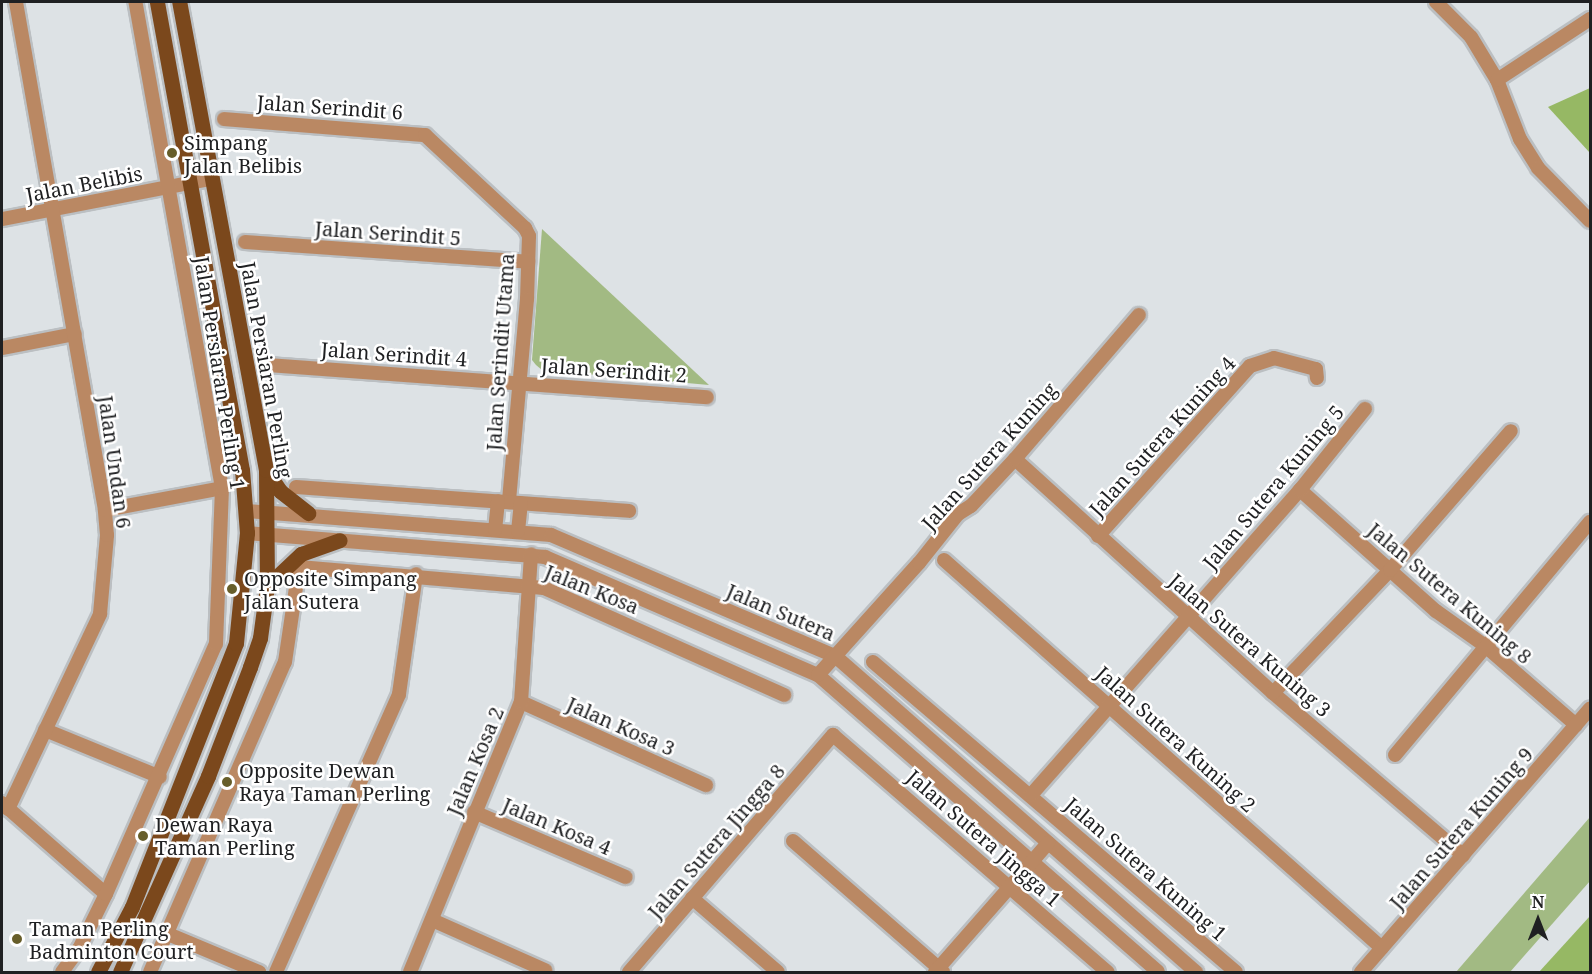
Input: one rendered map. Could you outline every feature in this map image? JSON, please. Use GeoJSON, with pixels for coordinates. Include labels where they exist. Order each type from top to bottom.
{"type":"FeatureCollection","features":[{"type":"Feature","properties":{"kind":"main road"},"geometry":{"type":"LineString","coordinates":[[98,972],[132,907],[236,643],[247,533],[247,510],[157,2]]}},
{"type":"Feature","properties":{"kind":"main road","name":"Jalan Persiaran Perling"},"geometry":{"type":"LineString","coordinates":[[120,972],[203,786],[250,667],[260,638],[267,586],[267,470],[210,179],[179,2]]}},
{"type":"Feature","properties":{"kind":"main road"},"geometry":{"type":"LineString","coordinates":[[267,470],[280,490],[308,513]]}},
{"type":"Feature","properties":{"kind":"main road"},"geometry":{"type":"LineString","coordinates":[[267,586],[301,555],[340,540]]}},
{"type":"Feature","properties":{"kind":"street","name":"Jalan Undan 6"},"geometry":{"type":"LineString","coordinates":[[5,806],[45,730],[100,615],[105,510],[16,2]]}},
{"type":"Feature","properties":{"kind":"street","name":"Jalan Persiaran Perling 1"},"geometry":{"type":"LineString","coordinates":[[62,972],[79,949],[106,894],[160,777],[216,644],[222,488],[135,2]]}},
{"type":"Feature","properties":{"kind":"street"},"geometry":{"type":"LineString","coordinates":[[1437,2],[1472,37],[1497,80],[1520,139],[1538,168],[1590,221]]}},
{"type":"Feature","properties":{"kind":"street"},"geometry":{"type":"LineString","coordinates":[[1497,80],[1590,19]]}},
{"type":"Feature","properties":{"kind":"street","name":"Jalan Serindit 6"},"geometry":{"type":"LineString","coordinates":[[224,119],[419,133],[430,139]]}},
{"type":"Feature","properties":{"kind":"street","name":"Jalan Serindit Utama"},"geometry":{"type":"LineString","coordinates":[[430,139],[525,228],[529,236],[509,502]]}},
{"type":"Feature","properties":{"kind":"street","name":"Jalan Belibis"},"geometry":{"type":"LineString","coordinates":[[2,219],[210,179]]}},
{"type":"Feature","properties":{"kind":"street","name":"Jalan Serindit 5"},"geometry":{"type":"LineString","coordinates":[[245,242],[528,262]]}},
{"type":"Feature","properties":{"kind":"street","name":"Jalan Sutera Kuning"},"geometry":{"type":"LineString","coordinates":[[818,675],[919,564],[962,509],[971,506],[1015,459],[1139,315]]}},
{"type":"Feature","properties":{"kind":"street"},"geometry":{"type":"LineString","coordinates":[[2,348],[75,334]]}},
{"type":"Feature","properties":{"kind":"street","name":"Jalan Sutera Kuning 4"},"geometry":{"type":"LineString","coordinates":[[1098,537],[1251,366],[1274,358],[1316,369],[1317,378]]}},
{"type":"Feature","properties":{"kind":"street","name":"Jalan Serindit 4"},"geometry":{"type":"LineString","coordinates":[[268,364],[517,383]]}},
{"type":"Feature","properties":{"kind":"street","name":"Jalan Serindit 2"},"geometry":{"type":"LineString","coordinates":[[517,383],[707,397]]}},
{"type":"Feature","properties":{"kind":"street","name":"Jalan Sutera Kuning 5"},"geometry":{"type":"LineString","coordinates":[[1109,706],[1300,490],[1365,409]]}},
{"type":"Feature","properties":{"kind":"street"},"geometry":{"type":"LineString","coordinates":[[1274,693],[1390,570],[1511,431]]}},
{"type":"Feature","properties":{"kind":"street","name":"Jalan Sutera Kuning 3"},"geometry":{"type":"LineString","coordinates":[[1015,459],[1098,537],[1274,693],[1463,855]]}},
{"type":"Feature","properties":{"kind":"street"},"geometry":{"type":"LineString","coordinates":[[296,486],[629,511]]}},
{"type":"Feature","properties":{"kind":"street"},"geometry":{"type":"LineString","coordinates":[[105,510],[222,488]]}},
{"type":"Feature","properties":{"kind":"street","name":"Jalan Sutera Kuning 8"},"geometry":{"type":"LineString","coordinates":[[1300,490],[1436,611],[1484,645],[1576,725]]}},
{"type":"Feature","properties":{"kind":"street"},"geometry":{"type":"LineString","coordinates":[[495,530],[509,502]]}},
{"type":"Feature","properties":{"kind":"street"},"geometry":{"type":"LineString","coordinates":[[509,502],[518,531]]}},
{"type":"Feature","properties":{"kind":"street","name":"Jalan Sutera"},"geometry":{"type":"LineString","coordinates":[[247,510],[308,513],[551,535],[835,656],[1196,972]]}},
{"type":"Feature","properties":{"kind":"street"},"geometry":{"type":"LineString","coordinates":[[1395,755],[1484,645],[1590,522]]}},
{"type":"Feature","properties":{"kind":"street"},"geometry":{"type":"LineString","coordinates":[[247,533],[531,554],[818,675],[1158,972]]}},
{"type":"Feature","properties":{"kind":"street","name":"Jalan Kosa 2"},"geometry":{"type":"LineString","coordinates":[[410,972],[521,702],[531,554]]}},
{"type":"Feature","properties":{"kind":"street","name":"Jalan Sutera Kuning 2"},"geometry":{"type":"LineString","coordinates":[[944,560],[1382,948]]}},
{"type":"Feature","properties":{"kind":"street","name":"Jalan Kosa"},"geometry":{"type":"LineString","coordinates":[[168,934],[285,662],[300,567],[530,584],[784,695]]}},
{"type":"Feature","properties":{"kind":"street"},"geometry":{"type":"LineString","coordinates":[[276,972],[399,694],[416,574]]}},
{"type":"Feature","properties":{"kind":"street","name":"Jalan Sutera Kuning 1"},"geometry":{"type":"LineString","coordinates":[[873,662],[1236,972]]}},
{"type":"Feature","properties":{"kind":"street","name":"Jalan Kosa 3"},"geometry":{"type":"LineString","coordinates":[[521,702],[706,785]]}},
{"type":"Feature","properties":{"kind":"street"},"geometry":{"type":"LineString","coordinates":[[1030,795],[1109,706]]}},
{"type":"Feature","properties":{"kind":"street","name":"Jalan Sutera Kuning 9"},"geometry":{"type":"LineString","coordinates":[[1360,972],[1590,709]]}},
{"type":"Feature","properties":{"kind":"street"},"geometry":{"type":"LineString","coordinates":[[45,730],[160,777]]}},
{"type":"Feature","properties":{"kind":"street","name":"Jalan Sutera Jingga 1"},"geometry":{"type":"LineString","coordinates":[[833,735],[1016,880],[1108,972]]}},
{"type":"Feature","properties":{"kind":"street","name":"Jalan Sutera Jingga 8"},"geometry":{"type":"LineString","coordinates":[[628,972],[833,735]]}},
{"type":"Feature","properties":{"kind":"street"},"geometry":{"type":"LineString","coordinates":[[5,806],[106,894]]}},
{"type":"Feature","properties":{"kind":"street","name":"Jalan Kosa 4"},"geometry":{"type":"LineString","coordinates":[[474,812],[626,877]]}},
{"type":"Feature","properties":{"kind":"street"},"geometry":{"type":"LineString","coordinates":[[793,841],[939,971],[1048,843]]}},
{"type":"Feature","properties":{"kind":"street"},"geometry":{"type":"LineString","coordinates":[[692,898],[778,972]]}},
{"type":"Feature","properties":{"kind":"street"},"geometry":{"type":"LineString","coordinates":[[432,920],[545,970]]}},
{"type":"Feature","properties":{"kind":"street"},"geometry":{"type":"LineString","coordinates":[[150,972],[168,934],[259,972]]}},
{"type":"Feature","properties":{"kind":"green space"},"geometry":{"type":"Polygon","coordinates":[[[1590,88],[1590,153],[1548,107],[1590,88]]]}},
{"type":"Feature","properties":{"kind":"green space"},"geometry":{"type":"Polygon","coordinates":[[[542,229],[709,385],[542,370],[536,365],[532,360],[542,229]]]}},
{"type":"Feature","properties":{"kind":"green space"},"geometry":{"type":"Polygon","coordinates":[[[1590,817],[1590,881],[1510,972],[1456,972],[1590,817]]]}},
{"type":"Feature","properties":{"kind":"green space"},"geometry":{"type":"Polygon","coordinates":[[[1590,916],[1590,972],[1539,972],[1590,916]]]}},
{"type":"Feature","properties":{"kind":"place","name":"Simpang Jalan Belibis"},"geometry":{"type":"Point","coordinates":[172,153]}},
{"type":"Feature","properties":{"kind":"place","name":"Opposite Simpang Jalan Sutera"},"geometry":{"type":"Point","coordinates":[232,589]}},
{"type":"Feature","properties":{"kind":"place","name":"Opposite Dewan Raya Taman Perling"},"geometry":{"type":"Point","coordinates":[227,782]}},
{"type":"Feature","properties":{"kind":"place","name":"Dewan Raya Taman Perling"},"geometry":{"type":"Point","coordinates":[143,836]}},
{"type":"Feature","properties":{"kind":"place","name":"Taman Perling Badminton Court"},"geometry":{"type":"Point","coordinates":[17,939]}}]}
